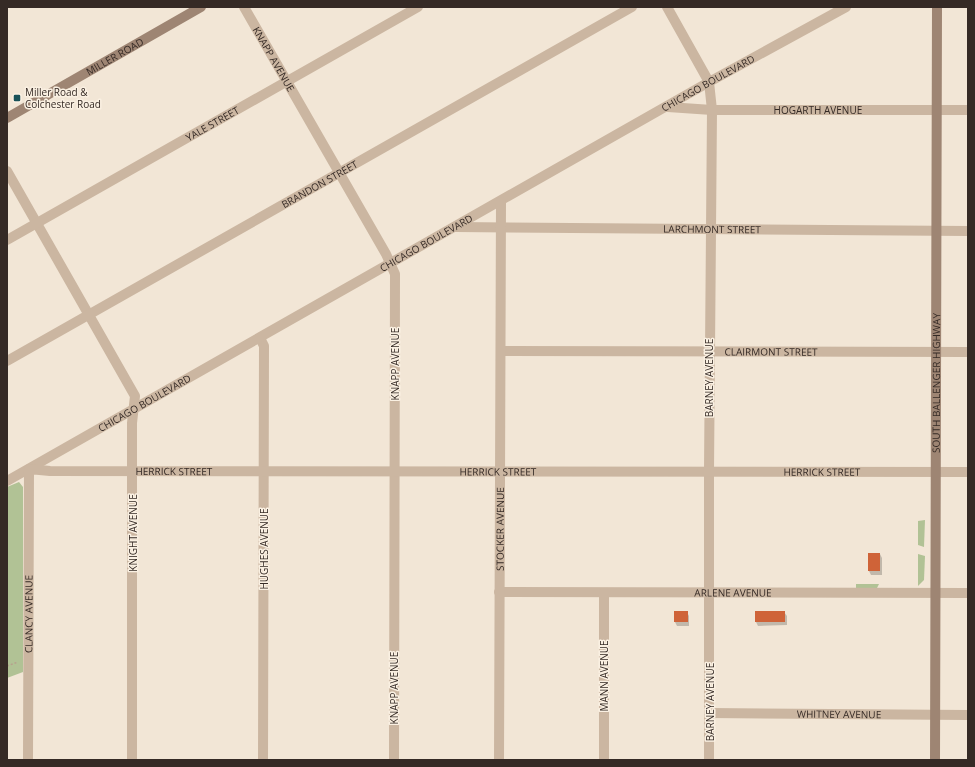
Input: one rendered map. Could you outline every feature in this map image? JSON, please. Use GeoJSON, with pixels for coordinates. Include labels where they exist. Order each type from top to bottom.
{"type":"FeatureCollection","features":[{"type":"Feature","properties":{"kind":"main road","name":"MILLER ROAD"},"geometry":{"type":"LineString","coordinates":[[7,118],[201,7]]}},
{"type":"Feature","properties":{"kind":"main road","name":"SOUTH BALLENGER HIGHWAY"},"geometry":{"type":"LineString","coordinates":[[935,760],[937,471],[937,7]]}},
{"type":"Feature","properties":{"kind":"street","name":"KNAPP AVENUE"},"geometry":{"type":"LineString","coordinates":[[244,7],[391,264],[395,274],[394,760]]}},
{"type":"Feature","properties":{"kind":"street","name":"YALE STREET"},"geometry":{"type":"LineString","coordinates":[[7,240],[418,7]]}},
{"type":"Feature","properties":{"kind":"street","name":"BRANDON STREET"},"geometry":{"type":"LineString","coordinates":[[7,361],[632,7]]}},
{"type":"Feature","properties":{"kind":"street","name":"BARNEY AVENUE"},"geometry":{"type":"LineString","coordinates":[[668,7],[709,82],[712,110],[708,471],[709,760]]}},
{"type":"Feature","properties":{"kind":"street","name":"CHICAGO BOULEVARD"},"geometry":{"type":"LineString","coordinates":[[7,481],[501,202],[709,82],[846,7]]}},
{"type":"Feature","properties":{"kind":"street","name":"HOGARTH AVENUE"},"geometry":{"type":"LineString","coordinates":[[668,107],[712,110],[968,110]]}},
{"type":"Feature","properties":{"kind":"street","name":"KNIGHT AVENUE"},"geometry":{"type":"LineString","coordinates":[[7,171],[135,396],[132,423],[132,760]]}},
{"type":"Feature","properties":{"kind":"street","name":"STOCKER AVENUE"},"geometry":{"type":"LineString","coordinates":[[499,760],[501,202]]}},
{"type":"Feature","properties":{"kind":"street","name":"LARCHMONT STREET"},"geometry":{"type":"LineString","coordinates":[[456,227],[501,229],[968,230]]}},
{"type":"Feature","properties":{"kind":"street","name":"HUGHES AVENUE"},"geometry":{"type":"LineString","coordinates":[[260,338],[264,346],[263,760]]}},
{"type":"Feature","properties":{"kind":"street","name":"CLAIRMONT STREET"},"geometry":{"type":"LineString","coordinates":[[501,351],[968,352]]}},
{"type":"Feature","properties":{"kind":"street","name":"HERRICK STREET"},"geometry":{"type":"LineString","coordinates":[[29,469],[50,471],[968,472]]}},
{"type":"Feature","properties":{"kind":"street","name":"CLANCY AVENUE"},"geometry":{"type":"LineString","coordinates":[[28,760],[29,469]]}},
{"type":"Feature","properties":{"kind":"street","name":"ARLENE AVENUE"},"geometry":{"type":"LineString","coordinates":[[499,592],[709,594],[968,593]]}},
{"type":"Feature","properties":{"kind":"street","name":"MANN AVENUE"},"geometry":{"type":"LineString","coordinates":[[604,593],[604,760]]}},
{"type":"Feature","properties":{"kind":"street","name":"WHITNEY AVENUE"},"geometry":{"type":"LineString","coordinates":[[710,713],[968,715]]}},
{"type":"Feature","properties":{"kind":"path"},"geometry":{"type":"LineString","coordinates":[[7,666],[18,662],[29,662]]}},
{"type":"Feature","properties":{"kind":"green space"},"geometry":{"type":"Polygon","coordinates":[[[19,482],[23,487],[23,672],[7,678],[7,487],[19,482]]]}},
{"type":"Feature","properties":{"kind":"green space"},"geometry":{"type":"Polygon","coordinates":[[[925,520],[924,547],[918,545],[918,521],[925,520]]]}},
{"type":"Feature","properties":{"kind":"green space"},"geometry":{"type":"Polygon","coordinates":[[[918,554],[925,556],[924,580],[918,586],[918,554]]]}},
{"type":"Feature","properties":{"kind":"green space"},"geometry":{"type":"Polygon","coordinates":[[[856,584],[879,584],[877,588],[856,588],[856,584]]]}},
{"type":"Feature","properties":{"kind":"building"},"geometry":{"type":"Polygon","coordinates":[[[868,553],[880,553],[880,571],[868,571],[868,553]]]}},
{"type":"Feature","properties":{"kind":"building"},"geometry":{"type":"Polygon","coordinates":[[[674,611],[688,611],[688,622],[674,622],[674,611]]]}},
{"type":"Feature","properties":{"kind":"building"},"geometry":{"type":"Polygon","coordinates":[[[755,611],[785,611],[785,622],[755,622],[755,611]]]}},
{"type":"Feature","properties":{"kind":"place","name":"Miller Road & Colchester Road"},"geometry":{"type":"Point","coordinates":[17,98]}}]}
